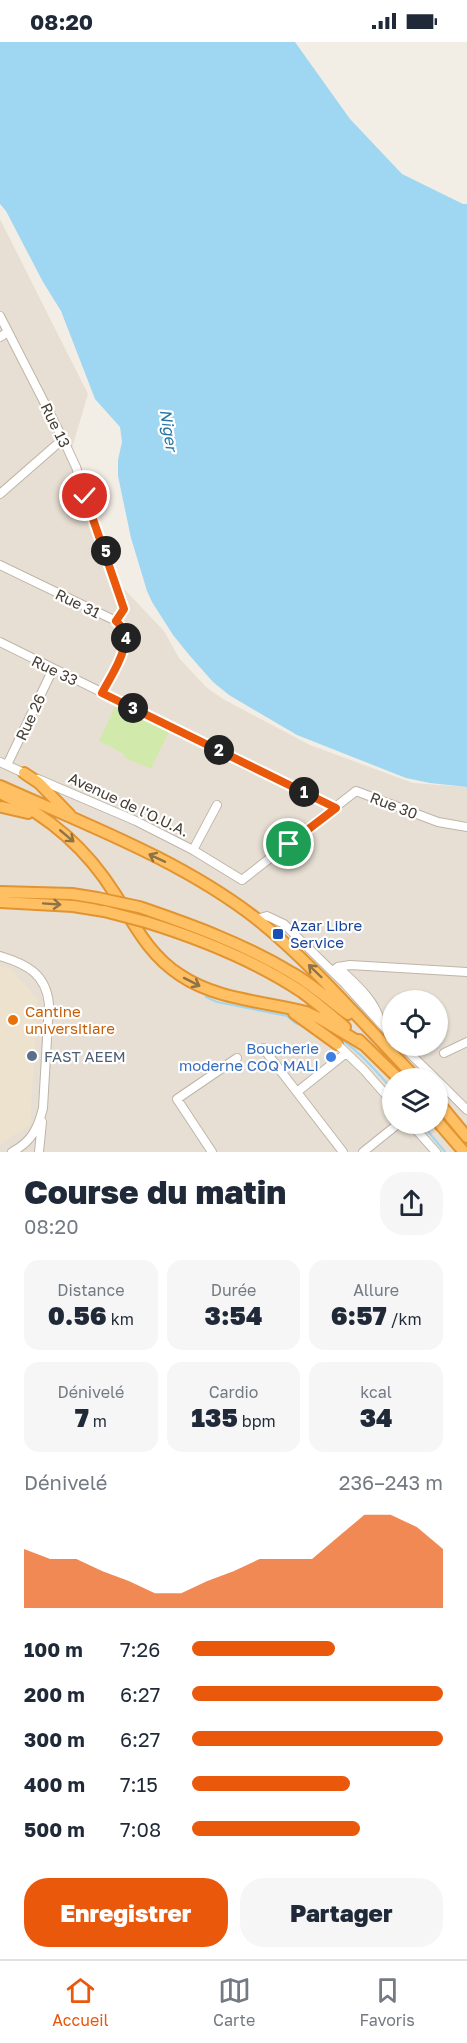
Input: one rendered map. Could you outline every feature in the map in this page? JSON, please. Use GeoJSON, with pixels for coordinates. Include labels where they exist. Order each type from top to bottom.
{"type":"FeatureCollection","features":[{"type":"Feature","properties":{"kind":"highway"},"geometry":{"type":"LineString","coordinates":[[24,773],[39,783],[74,819]]}},
{"type":"Feature","properties":{"kind":"highway"},"geometry":{"type":"LineString","coordinates":[[0,786],[166,862],[202,882],[256,919],[320,975],[368,1030],[406,1068]]}},
{"type":"Feature","properties":{"kind":"highway"},"geometry":{"type":"LineString","coordinates":[[0,794],[43,817],[74,842],[114,892],[147,945],[180,975],[213,992],[284,1006],[319,1018],[364,1045]]}},
{"type":"Feature","properties":{"kind":"highway"},"geometry":{"type":"LineString","coordinates":[[1,807],[43,817]]}},
{"type":"Feature","properties":{"kind":"highway"},"geometry":{"type":"LineString","coordinates":[[0,892],[72,894],[97,898],[139,907],[192,924],[258,954],[294,974],[368,1030]]}},
{"type":"Feature","properties":{"kind":"highway"},"geometry":{"type":"LineString","coordinates":[[0,902],[73,906],[104,911],[205,941],[237,955],[302,992],[345,1027],[388,1068]]}},
{"type":"Feature","properties":{"kind":"highway"},"geometry":{"type":"LineString","coordinates":[[284,1006],[337,1044]]}},
{"type":"Feature","properties":{"kind":"highway"},"geometry":{"type":"LineString","coordinates":[[448,1114],[467,1137]]}},
{"type":"Feature","properties":{"kind":"highway"},"geometry":{"type":"LineString","coordinates":[[448,1134],[464,1152]]}},
{"type":"Feature","properties":{"kind":"street","name":"Rue 13"},"geometry":{"type":"LineString","coordinates":[[0,316],[76,467],[124,609],[116,621]]}},
{"type":"Feature","properties":{"kind":"street"},"geometry":{"type":"LineString","coordinates":[[0,337],[8,332]]}},
{"type":"Feature","properties":{"kind":"street"},"geometry":{"type":"LineString","coordinates":[[0,494],[63,439]]}},
{"type":"Feature","properties":{"kind":"street","name":"Rue 31"},"geometry":{"type":"LineString","coordinates":[[0,565],[122,626],[126,638],[124,650],[102,693]]}},
{"type":"Feature","properties":{"kind":"street","name":"Rue 33"},"geometry":{"type":"LineString","coordinates":[[0,642],[336,808]]}},
{"type":"Feature","properties":{"kind":"street","name":"Rue 26"},"geometry":{"type":"LineString","coordinates":[[4,764],[53,669]]}},
{"type":"Feature","properties":{"kind":"street","name":"Avenue de l'O.U.A."},"geometry":{"type":"LineString","coordinates":[[4,764],[136,821],[193,850],[242,880]]}},
{"type":"Feature","properties":{"kind":"street","name":"Rue 30"},"geometry":{"type":"LineString","coordinates":[[242,880],[356,791],[438,822],[467,827]]}},
{"type":"Feature","properties":{"kind":"street"},"geometry":{"type":"LineString","coordinates":[[193,850],[217,806]]}},
{"type":"Feature","properties":{"kind":"street"},"geometry":{"type":"LineString","coordinates":[[256,919],[267,916],[284,924],[335,969],[382,1026]]}},
{"type":"Feature","properties":{"kind":"street"},"geometry":{"type":"LineString","coordinates":[[0,956],[28,966],[37,975],[48,993],[42,1137],[39,1152]]}},
{"type":"Feature","properties":{"kind":"street"},"geometry":{"type":"LineString","coordinates":[[335,969],[350,965],[467,972]]}},
{"type":"Feature","properties":{"kind":"street"},"geometry":{"type":"LineString","coordinates":[[448,1051],[467,1042]]}},
{"type":"Feature","properties":{"kind":"street"},"geometry":{"type":"LineString","coordinates":[[337,1044],[382,1091]]}},
{"type":"Feature","properties":{"kind":"street"},"geometry":{"type":"LineString","coordinates":[[263,1048],[343,1152]]}},
{"type":"Feature","properties":{"kind":"street"},"geometry":{"type":"LineString","coordinates":[[297,1092],[346,1053]]}},
{"type":"Feature","properties":{"kind":"street"},"geometry":{"type":"LineString","coordinates":[[412,1056],[425,1068]]}},
{"type":"Feature","properties":{"kind":"street"},"geometry":{"type":"LineString","coordinates":[[212,1152],[177,1099],[237,1058]]}},
{"type":"Feature","properties":{"kind":"street"},"geometry":{"type":"LineString","coordinates":[[448,1091],[467,1110]]}},
{"type":"Feature","properties":{"kind":"street"},"geometry":{"type":"LineString","coordinates":[[12,1152],[20,1148],[34,1133],[42,1108]]}},
{"type":"Feature","properties":{"kind":"street"},"geometry":{"type":"LineString","coordinates":[[363,1152],[386,1134]]}},
{"type":"Feature","properties":{"kind":"street"},"geometry":{"type":"LineString","coordinates":[[420,1134],[436,1152]]}},
{"type":"Feature","properties":{"kind":"shaded area"},"geometry":{"type":"Polygon","coordinates":[[[0,219],[88,394],[70,455],[110,574],[164,631],[179,658],[206,687],[223,699],[310,745],[413,783],[467,787],[467,1152],[0,1152],[0,219]]]}},
{"type":"Feature","properties":{"kind":"shaded area"},"geometry":{"type":"Polygon","coordinates":[[[0,966],[10,968],[38,1000],[30,1125],[0,1144],[0,966]]]}},
{"type":"Feature","properties":{"kind":"green space"},"geometry":{"type":"Polygon","coordinates":[[[115,706],[169,732],[151,769],[125,758],[124,754],[99,741],[115,706]]]}},
{"type":"Feature","properties":{"kind":"water","name":"Niger"},"geometry":{"type":"Polygon","coordinates":[[[0,42],[295,42],[350,119],[402,174],[467,204],[467,787],[406,778],[297,735],[229,695],[213,682],[173,635],[152,602],[131,538],[118,476],[118,460],[122,442],[120,427],[95,399],[61,311],[0,204],[0,42]]]}},
{"type":"Feature","properties":{"kind":"waterway"},"geometry":{"type":"LineString","coordinates":[[206,997],[217,1002],[287,1016],[303,1026]]}},
{"type":"Feature","properties":{"kind":"waterway"},"geometry":{"type":"LineString","coordinates":[[331,1033],[356,1051],[382,1078]]}},
{"type":"Feature","properties":{"kind":"waterway"},"geometry":{"type":"LineString","coordinates":[[430,1134],[445,1152]]}},
{"type":"Feature","properties":{"kind":"place","name":"Azar Libre Service"},"geometry":{"type":"Point","coordinates":[278,934]}},
{"type":"Feature","properties":{"kind":"place","name":"Cantine universitiare"},"geometry":{"type":"Point","coordinates":[13,1020]}},
{"type":"Feature","properties":{"kind":"place","name":"FAST AEEM"},"geometry":{"type":"Point","coordinates":[32,1056]}},
{"type":"Feature","properties":{"kind":"place","name":"Boucherie moderne COQ MALI"},"geometry":{"type":"Point","coordinates":[331,1057]}},
{"type":"Feature","properties":{"kind":"route"},"geometry":{"type":"LineString","coordinates":[[85,496],[124,609],[116,621],[125,632],[124,650],[102,693],[336,808],[289,844]]}}]}
